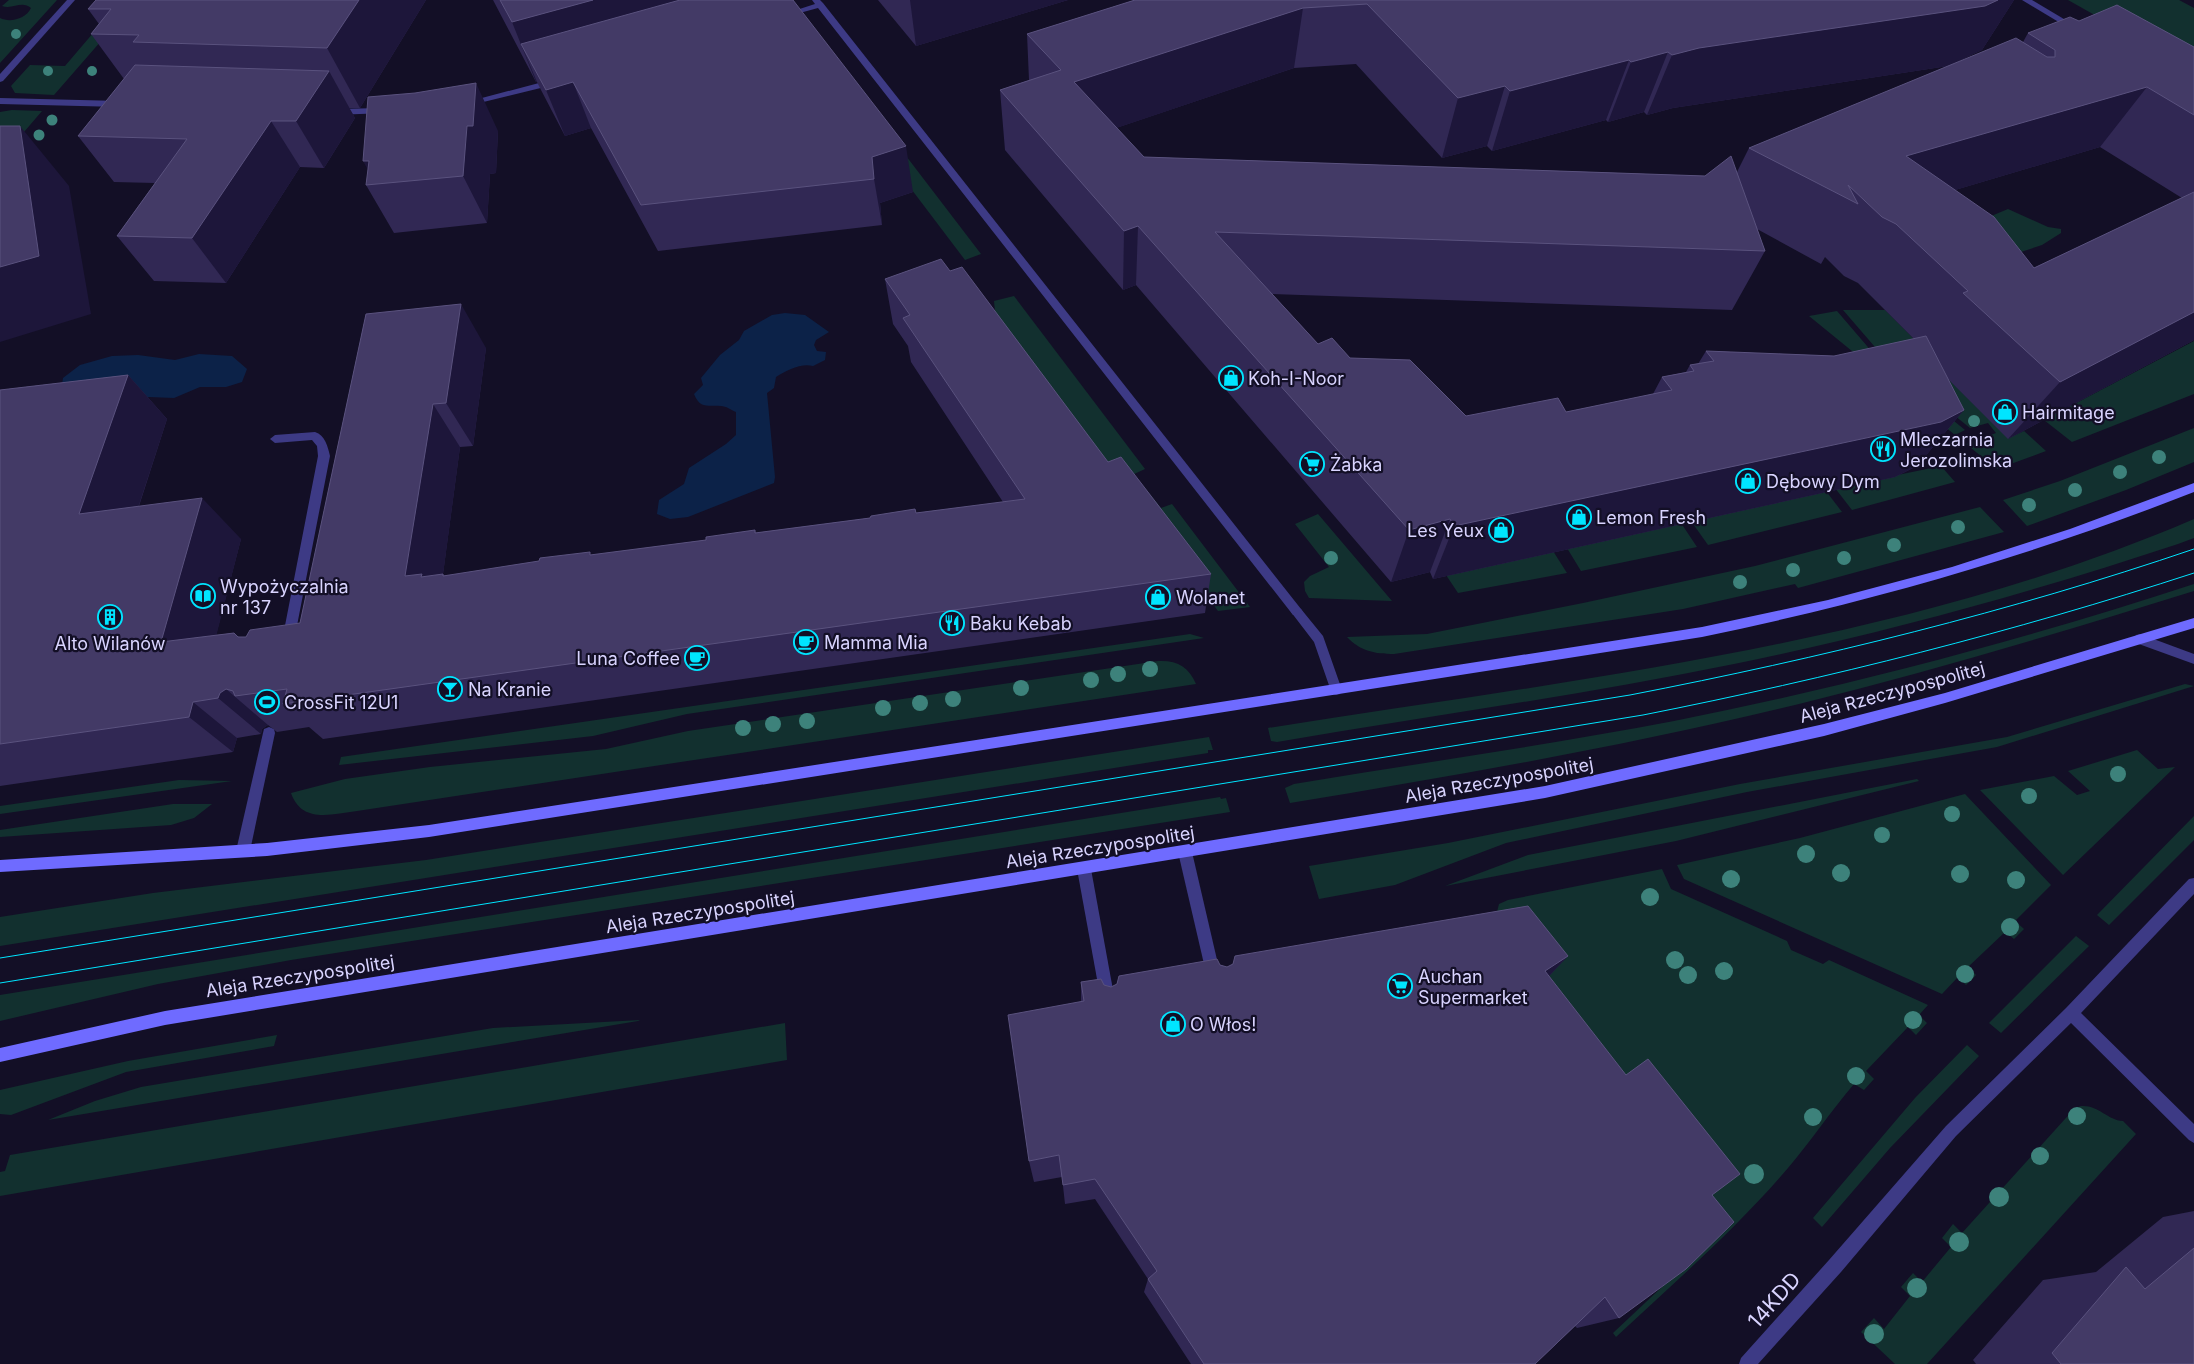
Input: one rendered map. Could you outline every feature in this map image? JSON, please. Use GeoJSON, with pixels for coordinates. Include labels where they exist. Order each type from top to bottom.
{"type":"FeatureCollection","features":[{"type":"Feature","properties":{"kind":"street"},"geometry":{"type":"LineString","coordinates":[[0,79],[70,0]]}},
{"type":"Feature","properties":{"kind":"street"},"geometry":{"type":"LineString","coordinates":[[2026,0],[2084,34]]}},
{"type":"Feature","properties":{"kind":"street"},"geometry":{"type":"LineString","coordinates":[[773,19],[818,3],[1319,640],[1336,690]]}},
{"type":"Feature","properties":{"kind":"street"},"geometry":{"type":"LineString","coordinates":[[2054,29],[2067,24]]}},
{"type":"Feature","properties":{"kind":"street"},"geometry":{"type":"LineString","coordinates":[[461,104],[510,94],[566,78]]}},
{"type":"Feature","properties":{"kind":"street"},"geometry":{"type":"LineString","coordinates":[[0,101],[130,105]]}},
{"type":"Feature","properties":{"kind":"street"},"geometry":{"type":"LineString","coordinates":[[323,111],[396,111]]}},
{"type":"Feature","properties":{"kind":"street"},"geometry":{"type":"LineString","coordinates":[[275,440],[315,436],[322,445],[324,456],[286,650]]}},
{"type":"Feature","properties":{"kind":"street"},"geometry":{"type":"LineString","coordinates":[[0,866],[84,859],[242,851],[326,844],[438,830],[1666,638],[1808,610],[1950,573],[2108,522],[2194,487]]}},
{"type":"Feature","properties":{"kind":"street","name":"Aleja Rzeczypospolitej"},"geometry":{"type":"LineString","coordinates":[[0,1055],[165,1018],[1515,797],[1679,764],[1807,734],[1922,704],[2194,623]]}},
{"type":"Feature","properties":{"kind":"street"},"geometry":{"type":"LineString","coordinates":[[2140,640],[2194,659]]}},
{"type":"Feature","properties":{"kind":"street"},"geometry":{"type":"LineString","coordinates":[[242,851],[269,733]]}},
{"type":"Feature","properties":{"kind":"street"},"geometry":{"type":"LineString","coordinates":[[1185,852],[1217,992]]}},
{"type":"Feature","properties":{"kind":"street"},"geometry":{"type":"LineString","coordinates":[[1084,869],[1109,1011]]}},
{"type":"Feature","properties":{"kind":"street","name":"14KDD"},"geometry":{"type":"LineString","coordinates":[[1747,1364],[1835,1266],[1951,1131],[2071,1013],[2194,884]]}},
{"type":"Feature","properties":{"kind":"street"},"geometry":{"type":"LineString","coordinates":[[2071,1013],[2194,1135]]}},
{"type":"Feature","properties":{"kind":"green space"},"geometry":{"type":"Polygon","coordinates":[[[9,0],[57,0],[0,63],[0,18],[8,20],[17,19],[29,12],[31,8],[24,5],[2,6],[9,0]]]}},
{"type":"Feature","properties":{"kind":"green space"},"geometry":{"type":"Polygon","coordinates":[[[2068,0],[2179,0],[2194,8],[2194,71],[2068,0]]]}},
{"type":"Feature","properties":{"kind":"green space"},"geometry":{"type":"Polygon","coordinates":[[[94,32],[108,33],[54,95],[15,93],[11,86],[30,65],[65,66],[94,32]]]}},
{"type":"Feature","properties":{"kind":"green space"},"geometry":{"type":"Polygon","coordinates":[[[822,46],[981,254],[965,260],[806,50],[822,46]]]}},
{"type":"Feature","properties":{"kind":"green space"},"geometry":{"type":"Polygon","coordinates":[[[12,110],[42,111],[0,160],[0,112],[12,110]]]}},
{"type":"Feature","properties":{"kind":"green space"},"geometry":{"type":"Polygon","coordinates":[[[2008,209],[2048,227],[2061,229],[2061,233],[2042,245],[2021,252],[1941,237],[2008,209]]]}},
{"type":"Feature","properties":{"kind":"green space"},"geometry":{"type":"Polygon","coordinates":[[[1014,296],[1145,469],[1117,482],[996,321],[994,301],[1014,296]]]}},
{"type":"Feature","properties":{"kind":"green space"},"geometry":{"type":"Polygon","coordinates":[[[1843,310],[1885,310],[1924,349],[1920,351],[2008,438],[2024,431],[2046,451],[1997,469],[1966,444],[1996,433],[1988,423],[1970,428],[1887,361],[1843,310]]]}},
{"type":"Feature","properties":{"kind":"green space"},"geometry":{"type":"Polygon","coordinates":[[[1837,311],[1879,360],[1965,430],[1955,435],[1809,316],[1837,311]]]}},
{"type":"Feature","properties":{"kind":"green space"},"geometry":{"type":"Polygon","coordinates":[[[2194,341],[2194,394],[2072,442],[2044,420],[2194,341]]]}},
{"type":"Feature","properties":{"kind":"green space"},"geometry":{"type":"Polygon","coordinates":[[[2194,428],[2194,462],[2126,490],[2027,526],[2003,500],[2060,481],[2194,428]]]}},
{"type":"Feature","properties":{"kind":"green space"},"geometry":{"type":"Polygon","coordinates":[[[1941,466],[1955,482],[1852,510],[1835,488],[1941,466]]]}},
{"type":"Feature","properties":{"kind":"green space"},"geometry":{"type":"Polygon","coordinates":[[[1145,488],[1161,508],[1172,504],[1250,607],[1218,611],[1131,494],[1145,488]]]}},
{"type":"Feature","properties":{"kind":"green space"},"geometry":{"type":"Polygon","coordinates":[[[1826,491],[1842,512],[1708,545],[1691,521],[1826,491]]]}},
{"type":"Feature","properties":{"kind":"green space"},"geometry":{"type":"Polygon","coordinates":[[[1980,507],[2004,532],[1798,588],[1795,584],[1683,609],[1394,654],[1368,651],[1357,646],[1347,637],[1427,634],[1583,603],[1755,566],[1980,507]]]}},
{"type":"Feature","properties":{"kind":"green space"},"geometry":{"type":"Polygon","coordinates":[[[1318,514],[1392,601],[1309,598],[1305,591],[1304,582],[1310,576],[1329,567],[1295,524],[1318,514]]]}},
{"type":"Feature","properties":{"kind":"green space"},"geometry":{"type":"Polygon","coordinates":[[[2194,519],[2194,538],[2178,544],[2014,595],[1847,639],[1734,664],[1620,686],[1277,742],[1271,741],[1268,728],[1620,673],[1738,652],[1855,627],[1970,598],[2083,562],[2194,519]]]}},
{"type":"Feature","properties":{"kind":"green space"},"geometry":{"type":"Polygon","coordinates":[[[1681,523],[1697,547],[1581,571],[1567,548],[1681,523]]]}},
{"type":"Feature","properties":{"kind":"green space"},"geometry":{"type":"Polygon","coordinates":[[[1553,551],[1567,573],[1458,593],[1446,575],[1553,551]]]}},
{"type":"Feature","properties":{"kind":"green space"},"geometry":{"type":"Polygon","coordinates":[[[2194,584],[2194,591],[2047,636],[1948,665],[1736,719],[1546,758],[1290,803],[1285,788],[1294,784],[1627,730],[1805,693],[2001,643],[2194,584]]]}},
{"type":"Feature","properties":{"kind":"green space"},"geometry":{"type":"Polygon","coordinates":[[[1190,634],[1204,638],[687,714],[593,736],[339,765],[341,757],[1190,634]]]}},
{"type":"Feature","properties":{"kind":"green space"},"geometry":{"type":"Polygon","coordinates":[[[1158,661],[1177,663],[1182,666],[1190,673],[1196,684],[337,814],[318,815],[310,813],[296,803],[291,793],[345,779],[430,767],[606,749],[688,731],[1158,661]]]}},
{"type":"Feature","properties":{"kind":"green space"},"geometry":{"type":"Polygon","coordinates":[[[2185,684],[2194,686],[1997,747],[1747,792],[1506,843],[1395,885],[1319,899],[1309,866],[1448,843],[1740,784],[2007,737],[2185,684]]]}},
{"type":"Feature","properties":{"kind":"green space"},"geometry":{"type":"Polygon","coordinates":[[[1209,737],[1213,750],[1208,750],[1208,753],[0,946],[0,917],[153,893],[426,860],[1209,737]]]}},
{"type":"Feature","properties":{"kind":"green space"},"geometry":{"type":"Polygon","coordinates":[[[2137,750],[2158,769],[2175,767],[2063,875],[1980,790],[2054,776],[2077,795],[2090,791],[2068,771],[2137,750]]]}},
{"type":"Feature","properties":{"kind":"green space"},"geometry":{"type":"Polygon","coordinates":[[[1917,779],[1919,781],[1676,841],[1445,886],[1528,855],[1917,779]]]}},
{"type":"Feature","properties":{"kind":"green space"},"geometry":{"type":"Polygon","coordinates":[[[179,780],[232,781],[0,814],[0,806],[179,780]]]}},
{"type":"Feature","properties":{"kind":"green space"},"geometry":{"type":"Polygon","coordinates":[[[1965,794],[2051,885],[2015,921],[2024,929],[2014,939],[2005,932],[1968,967],[1976,975],[1966,985],[1958,977],[1942,994],[1684,879],[1677,865],[1800,838],[1965,794]]]}},
{"type":"Feature","properties":{"kind":"green space"},"geometry":{"type":"Polygon","coordinates":[[[1220,797],[1221,799],[1226,798],[1230,812],[291,960],[158,984],[0,1021],[0,995],[1220,797]]]}},
{"type":"Feature","properties":{"kind":"green space"},"geometry":{"type":"Polygon","coordinates":[[[173,804],[212,804],[194,818],[171,825],[0,837],[0,830],[173,804]]]}},
{"type":"Feature","properties":{"kind":"green space"},"geometry":{"type":"Polygon","coordinates":[[[2194,816],[2194,840],[2109,925],[2097,915],[2194,816]]]}},
{"type":"Feature","properties":{"kind":"green space"},"geometry":{"type":"Polygon","coordinates":[[[1662,869],[1671,889],[1787,941],[1791,950],[1823,964],[1829,960],[1928,1005],[1919,1015],[1927,1023],[1916,1035],[1908,1027],[1866,1071],[1874,1079],[1864,1090],[1854,1084],[1768,1191],[1705,1255],[1616,1337],[1613,1333],[1696,1255],[1497,912],[1499,904],[1508,900],[1662,869]]]}},
{"type":"Feature","properties":{"kind":"green space"},"geometry":{"type":"Polygon","coordinates":[[[2076,936],[2089,946],[2001,1033],[1989,1023],[2076,936]]]}},
{"type":"Feature","properties":{"kind":"green space"},"geometry":{"type":"Polygon","coordinates":[[[640,1020],[48,1120],[95,1101],[141,1087],[493,1028],[640,1020]]]}},
{"type":"Feature","properties":{"kind":"green space"},"geometry":{"type":"Polygon","coordinates":[[[785,1023],[787,1060],[0,1196],[0,1172],[5,1171],[10,1155],[785,1023]]]}},
{"type":"Feature","properties":{"kind":"green space"},"geometry":{"type":"Polygon","coordinates":[[[277,1035],[274,1046],[126,1072],[11,1115],[0,1114],[0,1090],[128,1061],[277,1035]]]}},
{"type":"Feature","properties":{"kind":"green space"},"geometry":{"type":"Polygon","coordinates":[[[1967,1045],[1979,1056],[1890,1148],[1822,1227],[1813,1218],[1915,1098],[1967,1045]]]}},
{"type":"Feature","properties":{"kind":"green space"},"geometry":{"type":"Polygon","coordinates":[[[2081,1106],[2093,1108],[2112,1118],[2123,1121],[2136,1134],[1927,1364],[1895,1364],[1861,1332],[1874,1318],[1884,1329],[1910,1296],[1901,1287],[1913,1273],[1922,1282],[1951,1247],[1942,1238],[1953,1224],[1962,1233],[2074,1109],[2081,1106]]]}},
{"type":"Feature","properties":{"kind":"water"},"geometry":{"type":"Polygon","coordinates":[[[785,313],[805,315],[829,332],[816,340],[814,345],[817,351],[826,352],[825,360],[813,366],[804,365],[780,374],[776,377],[774,388],[767,393],[774,483],[688,517],[670,519],[657,514],[659,500],[684,484],[689,468],[726,444],[736,435],[736,412],[723,406],[704,405],[696,399],[694,394],[703,385],[701,378],[720,355],[739,340],[744,331],[772,315],[785,313]]]}},
{"type":"Feature","properties":{"kind":"water"},"geometry":{"type":"Polygon","coordinates":[[[199,354],[232,356],[247,369],[242,382],[226,387],[200,387],[174,398],[149,397],[136,402],[61,392],[63,378],[80,365],[112,356],[138,355],[175,360],[199,354]]]}},
{"type":"Feature","properties":{"kind":"building"},"geometry":{"type":"Polygon","coordinates":[[[96,0],[359,0],[327,48],[133,42],[139,35],[91,34],[111,9],[88,9],[96,0]]]}},
{"type":"Feature","properties":{"kind":"building"},"geometry":{"type":"Polygon","coordinates":[[[500,0],[593,0],[512,22],[500,0]]]}},
{"type":"Feature","properties":{"kind":"building"},"geometry":{"type":"Polygon","coordinates":[[[680,0],[793,0],[906,146],[872,157],[874,179],[641,205],[573,82],[546,90],[521,44],[680,0]]]}},
{"type":"Feature","properties":{"kind":"building"},"geometry":{"type":"Polygon","coordinates":[[[1135,0],[1998,0],[1985,6],[1699,48],[1672,55],[1668,52],[1631,62],[1629,60],[1510,91],[1505,86],[1458,98],[1367,4],[1303,8],[1074,82],[1144,157],[1705,176],[1731,156],[1765,251],[1215,232],[1318,344],[1332,338],[1350,358],[1410,360],[1466,416],[1558,398],[1566,412],[1672,390],[1662,377],[1694,371],[1690,365],[1714,361],[1706,351],[1834,356],[1926,336],[1964,410],[1941,422],[1454,526],[1450,519],[1409,530],[1138,226],[1124,231],[1000,90],[1061,70],[1027,34],[1135,0]]]}},
{"type":"Feature","properties":{"kind":"building"},"geometry":{"type":"Polygon","coordinates":[[[2117,5],[2194,47],[2194,115],[2147,87],[1906,156],[1994,217],[2034,268],[2194,192],[2194,312],[2060,382],[1963,293],[1968,291],[1896,224],[1882,217],[1848,185],[1858,204],[1749,148],[2016,38],[2047,57],[2055,57],[2055,50],[2028,33],[2070,17],[2079,21],[2117,5]]]}},
{"type":"Feature","properties":{"kind":"building"},"geometry":{"type":"Polygon","coordinates":[[[135,65],[329,71],[296,121],[271,121],[192,238],[117,236],[187,139],[78,136],[135,65]]]}},
{"type":"Feature","properties":{"kind":"building"},"geometry":{"type":"Polygon","coordinates":[[[476,83],[473,126],[467,126],[463,176],[366,185],[369,161],[363,161],[368,97],[415,93],[476,83]]]}},
{"type":"Feature","properties":{"kind":"building"},"geometry":{"type":"Polygon","coordinates":[[[0,126],[20,126],[39,256],[0,267],[0,126]]]}},
{"type":"Feature","properties":{"kind":"building"},"geometry":{"type":"Polygon","coordinates":[[[941,259],[950,271],[962,267],[1108,462],[1121,457],[1211,574],[283,704],[287,689],[235,696],[233,691],[226,689],[220,693],[218,698],[193,702],[189,717],[0,744],[0,390],[128,375],[79,514],[202,498],[161,642],[234,633],[238,637],[246,637],[250,630],[300,623],[366,314],[461,304],[446,403],[433,404],[405,576],[422,574],[421,577],[443,574],[443,576],[539,561],[540,558],[590,552],[590,555],[706,540],[706,537],[755,530],[755,533],[870,518],[871,516],[915,509],[916,513],[1025,499],[903,318],[910,315],[885,279],[941,259]]]}},
{"type":"Feature","properties":{"kind":"building"},"geometry":{"type":"Polygon","coordinates":[[[1528,906],[1568,956],[1545,971],[1626,1075],[1648,1059],[1740,1174],[1712,1195],[1734,1222],[1686,1269],[1619,1318],[1605,1297],[1535,1364],[1204,1364],[1148,1279],[1157,1271],[1095,1179],[1063,1185],[1059,1155],[1029,1161],[1008,1015],[1084,1001],[1081,982],[1101,979],[1104,985],[1111,987],[1117,984],[1119,976],[1217,959],[1220,965],[1227,967],[1233,964],[1235,956],[1528,906]]]}},
{"type":"Feature","properties":{"kind":"building"},"geometry":{"type":"Polygon","coordinates":[[[2194,1248],[2194,1364],[2061,1364],[2052,1353],[2126,1267],[2145,1289],[2194,1248]]]}},
{"type":"Feature","properties":{"kind":"tram line"},"geometry":{"type":"LineString","coordinates":[[0,958],[1630,695],[1701,681],[1914,632],[2055,593],[2194,549]]}},
{"type":"Feature","properties":{"kind":"tram line"},"geometry":{"type":"LineString","coordinates":[[0,983],[1643,715],[1783,686],[1921,652],[2058,615],[2194,573]]}},
{"type":"Feature","properties":{"kind":"place","name":"Koh-I-Noor"},"geometry":{"type":"Point","coordinates":[1231,378]}},
{"type":"Feature","properties":{"kind":"place","name":"Hairmitage"},"geometry":{"type":"Point","coordinates":[2005,412]}},
{"type":"Feature","properties":{"kind":"place","name":"Mleczarnia Jerozolimska"},"geometry":{"type":"Point","coordinates":[1883,449]}},
{"type":"Feature","properties":{"kind":"place","name":"Żabka"},"geometry":{"type":"Point","coordinates":[1312,464]}},
{"type":"Feature","properties":{"kind":"place","name":"Dębowy Dym"},"geometry":{"type":"Point","coordinates":[1748,481]}},
{"type":"Feature","properties":{"kind":"place","name":"Lemon Fresh"},"geometry":{"type":"Point","coordinates":[1579,517]}},
{"type":"Feature","properties":{"kind":"place","name":"Les Yeux"},"geometry":{"type":"Point","coordinates":[1501,530]}},
{"type":"Feature","properties":{"kind":"place","name":"Wypożyczalnia nr 137"},"geometry":{"type":"Point","coordinates":[203,596]}},
{"type":"Feature","properties":{"kind":"place","name":"Wolanet"},"geometry":{"type":"Point","coordinates":[1158,597]}},
{"type":"Feature","properties":{"kind":"place","name":"Alto Wilanów"},"geometry":{"type":"Point","coordinates":[110,617]}},
{"type":"Feature","properties":{"kind":"place","name":"Baku Kebab"},"geometry":{"type":"Point","coordinates":[952,623]}},
{"type":"Feature","properties":{"kind":"place","name":"Mamma Mia"},"geometry":{"type":"Point","coordinates":[806,642]}},
{"type":"Feature","properties":{"kind":"place","name":"Luna Coffee"},"geometry":{"type":"Point","coordinates":[697,658]}},
{"type":"Feature","properties":{"kind":"place","name":"Na Kranie"},"geometry":{"type":"Point","coordinates":[450,689]}},
{"type":"Feature","properties":{"kind":"place","name":"CrossFit 12U1"},"geometry":{"type":"Point","coordinates":[267,702]}},
{"type":"Feature","properties":{"kind":"place","name":"Auchan Supermarket"},"geometry":{"type":"Point","coordinates":[1400,986]}},
{"type":"Feature","properties":{"kind":"place","name":"O Włos!"},"geometry":{"type":"Point","coordinates":[1173,1024]}}]}
